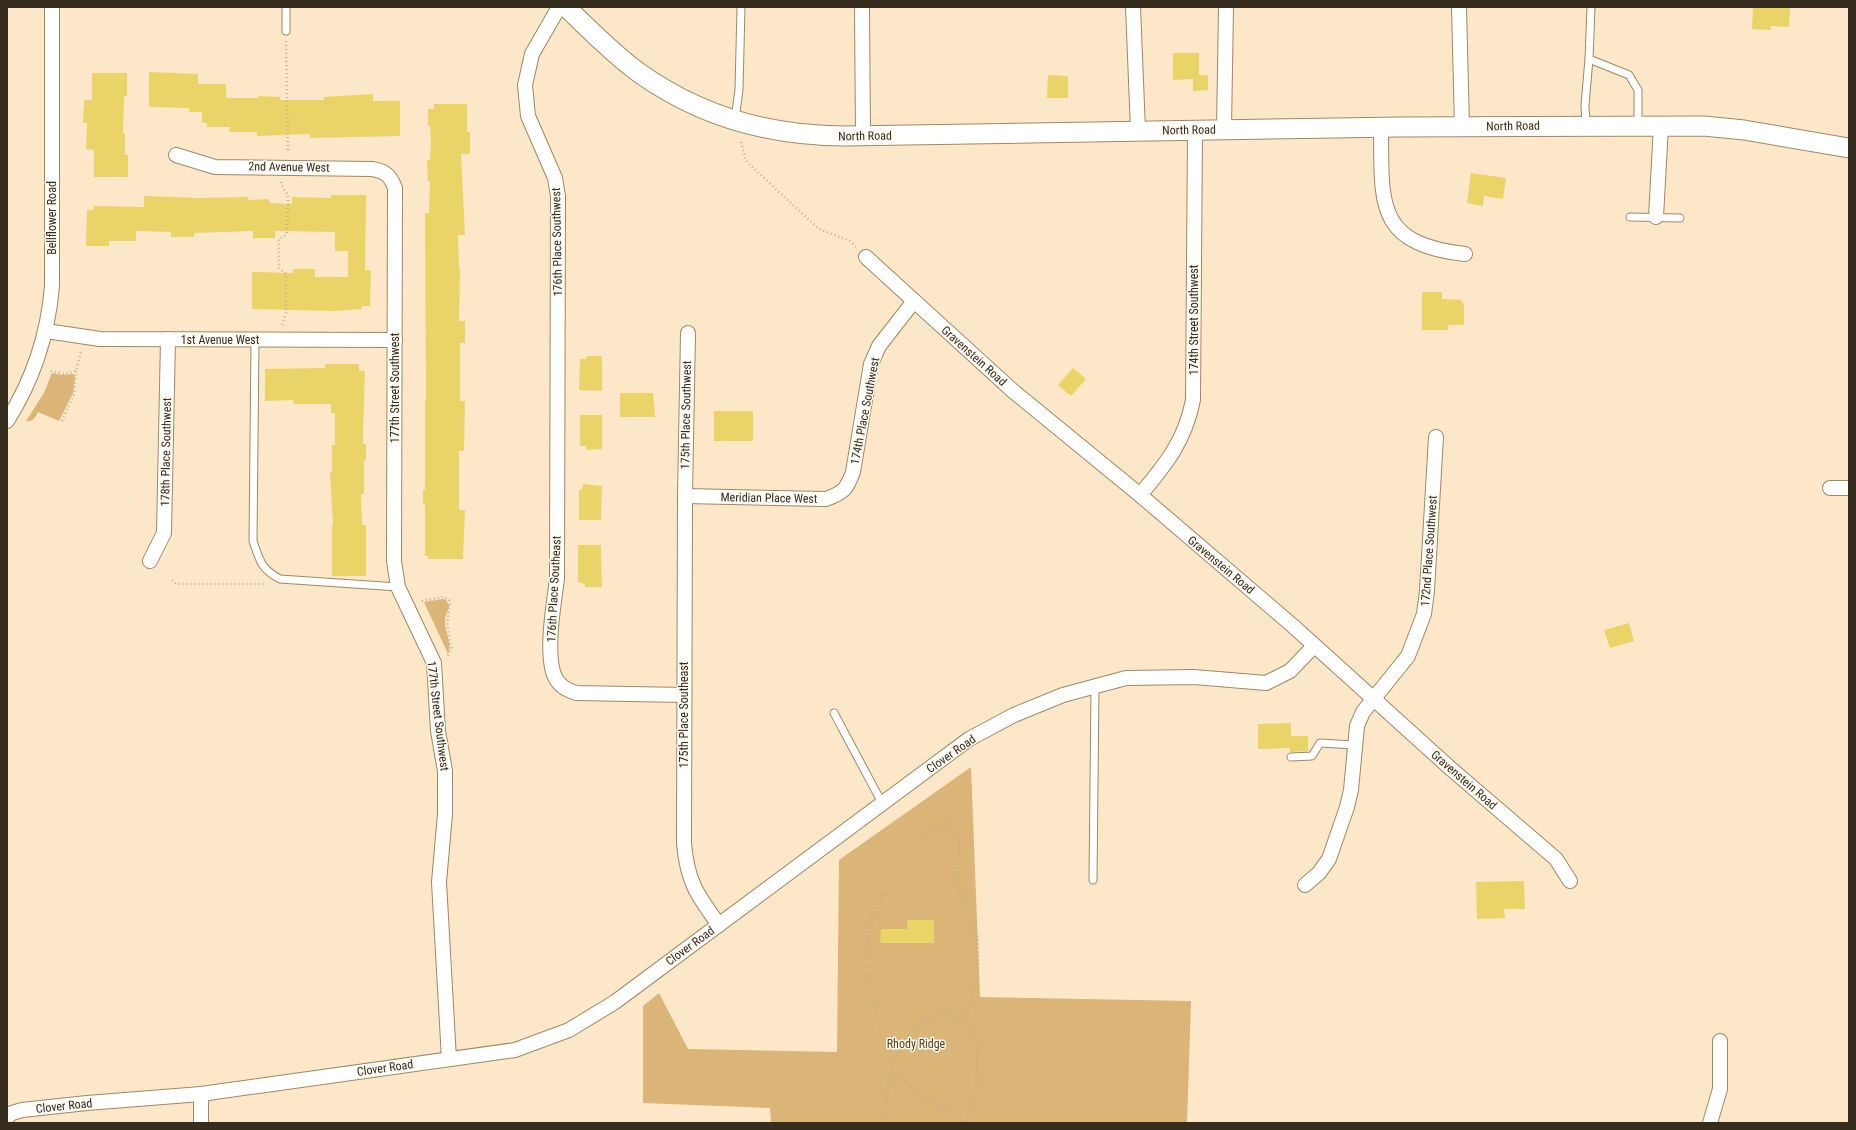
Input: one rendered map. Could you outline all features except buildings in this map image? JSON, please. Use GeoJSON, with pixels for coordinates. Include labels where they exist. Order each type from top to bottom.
{"type":"FeatureCollection","features":[{"type":"Feature","properties":{"kind":"street","name":"Bellflower Road"},"geometry":{"type":"LineString","coordinates":[[7,421],[30,378],[46,331],[52,286],[52,7]]}},
{"type":"Feature","properties":{"kind":"street","name":"176th Place Southwest"},"geometry":{"type":"LineString","coordinates":[[556,490],[558,196],[555,178],[528,116],[525,85],[532,54],[559,7]]}},
{"type":"Feature","properties":{"kind":"street","name":"North Road"},"geometry":{"type":"LineString","coordinates":[[566,7],[611,50],[639,72],[694,105],[735,121],[763,129],[796,134],[863,136],[1138,130],[1638,125],[1726,128],[1849,148]]}},
{"type":"Feature","properties":{"kind":"street"},"geometry":{"type":"LineString","coordinates":[[862,7],[863,136]]}},
{"type":"Feature","properties":{"kind":"street"},"geometry":{"type":"LineString","coordinates":[[1133,7],[1138,130]]}},
{"type":"Feature","properties":{"kind":"street"},"geometry":{"type":"LineString","coordinates":[[1224,129],[1226,7]]}},
{"type":"Feature","properties":{"kind":"street"},"geometry":{"type":"LineString","coordinates":[[1459,7],[1462,127]]}},
{"type":"Feature","properties":{"kind":"street"},"geometry":{"type":"LineString","coordinates":[[1656,217],[1661,126]]}},
{"type":"Feature","properties":{"kind":"street"},"geometry":{"type":"LineString","coordinates":[[1380,127],[1382,195],[1394,223],[1399,230],[1419,244],[1445,252],[1465,254]]}},
{"type":"Feature","properties":{"kind":"street","name":"174th Street Southwest"},"geometry":{"type":"LineString","coordinates":[[1140,495],[1174,452],[1189,419],[1193,400],[1195,130]]}},
{"type":"Feature","properties":{"kind":"street","name":"2nd Avenue West"},"geometry":{"type":"LineString","coordinates":[[176,155],[215,167],[372,169],[383,171],[391,178],[395,188]]}},
{"type":"Feature","properties":{"kind":"street","name":"177th Street Southwest"},"geometry":{"type":"LineString","coordinates":[[395,188],[394,561],[398,587],[434,663],[438,732],[445,771],[445,814],[439,882],[449,1059]]}},
{"type":"Feature","properties":{"kind":"street","name":"Gravenstein Road"},"geometry":{"type":"LineString","coordinates":[[866,257],[1014,391],[1140,495],[1314,646],[1450,768],[1556,859],[1570,881]]}},
{"type":"Feature","properties":{"kind":"street","name":"174th Place Southwest"},"geometry":{"type":"LineString","coordinates":[[848,486],[853,472],[871,364],[879,346],[914,300]]}},
{"type":"Feature","properties":{"kind":"street","name":"1st Avenue West"},"geometry":{"type":"LineString","coordinates":[[46,331],[100,339],[395,340]]}},
{"type":"Feature","properties":{"kind":"street","name":"175th Place Southwest"},"geometry":{"type":"LineString","coordinates":[[685,496],[688,333]]}},
{"type":"Feature","properties":{"kind":"street","name":"178th Place Southwest"},"geometry":{"type":"LineString","coordinates":[[150,561],[164,533],[168,340]]}},
{"type":"Feature","properties":{"kind":"street","name":"172nd Place Southwest"},"geometry":{"type":"LineString","coordinates":[[1305,885],[1319,873],[1329,859],[1347,807],[1353,774],[1356,726],[1363,712],[1408,656],[1424,614],[1427,591],[1436,437]]}},
{"type":"Feature","properties":{"kind":"street","name":"Meridian Place West"},"geometry":{"type":"LineString","coordinates":[[685,496],[826,499],[840,494],[848,486]]}},
{"type":"Feature","properties":{"kind":"street"},"geometry":{"type":"LineString","coordinates":[[1830,488],[1849,488]]}},
{"type":"Feature","properties":{"kind":"street","name":"176th Place Southeast"},"geometry":{"type":"LineString","coordinates":[[556,490],[556,578],[552,615],[551,661],[556,679],[561,686],[576,693],[684,695]]}},
{"type":"Feature","properties":{"kind":"street","name":"175th Place Southeast"},"geometry":{"type":"LineString","coordinates":[[685,496],[684,843],[690,880],[719,925]]}},
{"type":"Feature","properties":{"kind":"street","name":"Clover Road"},"geometry":{"type":"LineString","coordinates":[[7,1117],[12,1113],[22,1110],[201,1094],[514,1050],[569,1030],[615,1002],[969,739],[1014,715],[1063,695],[1126,678],[1194,677],[1266,683],[1290,671],[1314,646]]}},
{"type":"Feature","properties":{"kind":"street"},"geometry":{"type":"LineString","coordinates":[[1710,1123],[1720,1088],[1720,1041]]}},
{"type":"Feature","properties":{"kind":"street"},"geometry":{"type":"LineString","coordinates":[[201,1094],[201,1123]]}},
{"type":"Feature","properties":{"kind":"lane"},"geometry":{"type":"LineString","coordinates":[[286,7],[286,31]]}},
{"type":"Feature","properties":{"kind":"lane"},"geometry":{"type":"LineString","coordinates":[[735,121],[739,90],[741,7]]}},
{"type":"Feature","properties":{"kind":"lane"},"geometry":{"type":"LineString","coordinates":[[1586,125],[1585,105],[1589,59],[1590,7]]}},
{"type":"Feature","properties":{"kind":"lane"},"geometry":{"type":"LineString","coordinates":[[1589,59],[1628,75],[1638,90],[1638,125]]}},
{"type":"Feature","properties":{"kind":"lane"},"geometry":{"type":"LineString","coordinates":[[1630,217],[1680,218]]}},
{"type":"Feature","properties":{"kind":"lane"},"geometry":{"type":"LineString","coordinates":[[255,340],[253,541],[260,561],[267,572],[280,580],[398,587]]}},
{"type":"Feature","properties":{"kind":"lane"},"geometry":{"type":"LineString","coordinates":[[1093,880],[1096,731],[1095,687]]}},
{"type":"Feature","properties":{"kind":"lane"},"geometry":{"type":"LineString","coordinates":[[834,713],[882,804]]}},
{"type":"Feature","properties":{"kind":"lane"},"geometry":{"type":"LineString","coordinates":[[1291,757],[1312,756],[1320,743],[1354,745]]}},
{"type":"Feature","properties":{"kind":"path"},"geometry":{"type":"LineString","coordinates":[[286,31],[288,153]]}},
{"type":"Feature","properties":{"kind":"path"},"geometry":{"type":"LineString","coordinates":[[741,142],[746,162],[819,229],[850,241],[866,257]]}},
{"type":"Feature","properties":{"kind":"path"},"geometry":{"type":"LineString","coordinates":[[281,182],[288,195],[287,234],[279,240],[279,268],[286,274],[286,313],[282,324]]}},
{"type":"Feature","properties":{"kind":"path"},"geometry":{"type":"LineString","coordinates":[[62,421],[74,394],[76,371],[81,352]]}},
{"type":"Feature","properties":{"kind":"path"},"geometry":{"type":"LineString","coordinates":[[51,371],[64,374],[76,371]]}},
{"type":"Feature","properties":{"kind":"path"},"geometry":{"type":"LineString","coordinates":[[172,580],[176,584],[265,584],[280,580]]}},
{"type":"Feature","properties":{"kind":"path"},"geometry":{"type":"LineString","coordinates":[[422,601],[443,597],[449,600],[450,603],[447,624],[451,648],[447,658]]}},
{"type":"Feature","properties":{"kind":"path"},"geometry":{"type":"LineString","coordinates":[[891,1070],[919,1094],[943,1106],[966,1122],[976,1086],[978,1047],[966,1018],[978,978],[978,938],[957,883],[959,841],[945,821],[911,844]]}},
{"type":"Feature","properties":{"kind":"path"},"geometry":{"type":"LineString","coordinates":[[886,892],[875,904],[867,948],[868,982],[880,1027],[899,1050]]}},
{"type":"Feature","properties":{"kind":"path"},"geometry":{"type":"LineString","coordinates":[[883,1123],[886,1114],[891,1070],[899,1050],[911,1030],[939,1014],[966,1018]]}},
{"type":"Feature","properties":{"kind":"green space"},"geometry":{"type":"Polygon","coordinates":[[[52,373],[62,375],[73,374],[75,376],[73,393],[59,421],[38,412],[34,419],[26,421],[44,393],[52,373]]]}},
{"type":"Feature","properties":{"kind":"green space"},"geometry":{"type":"Polygon","coordinates":[[[443,599],[446,600],[449,605],[445,620],[450,646],[448,654],[424,602],[443,599]]]}},
{"type":"Feature","properties":{"kind":"green space","name":"Rhody Ridge"},"geometry":{"type":"Polygon","coordinates":[[[971,767],[980,997],[1191,1001],[1187,1123],[771,1123],[770,1108],[643,1103],[643,1006],[659,993],[688,1049],[837,1052],[839,860],[971,767]]]}}]}
